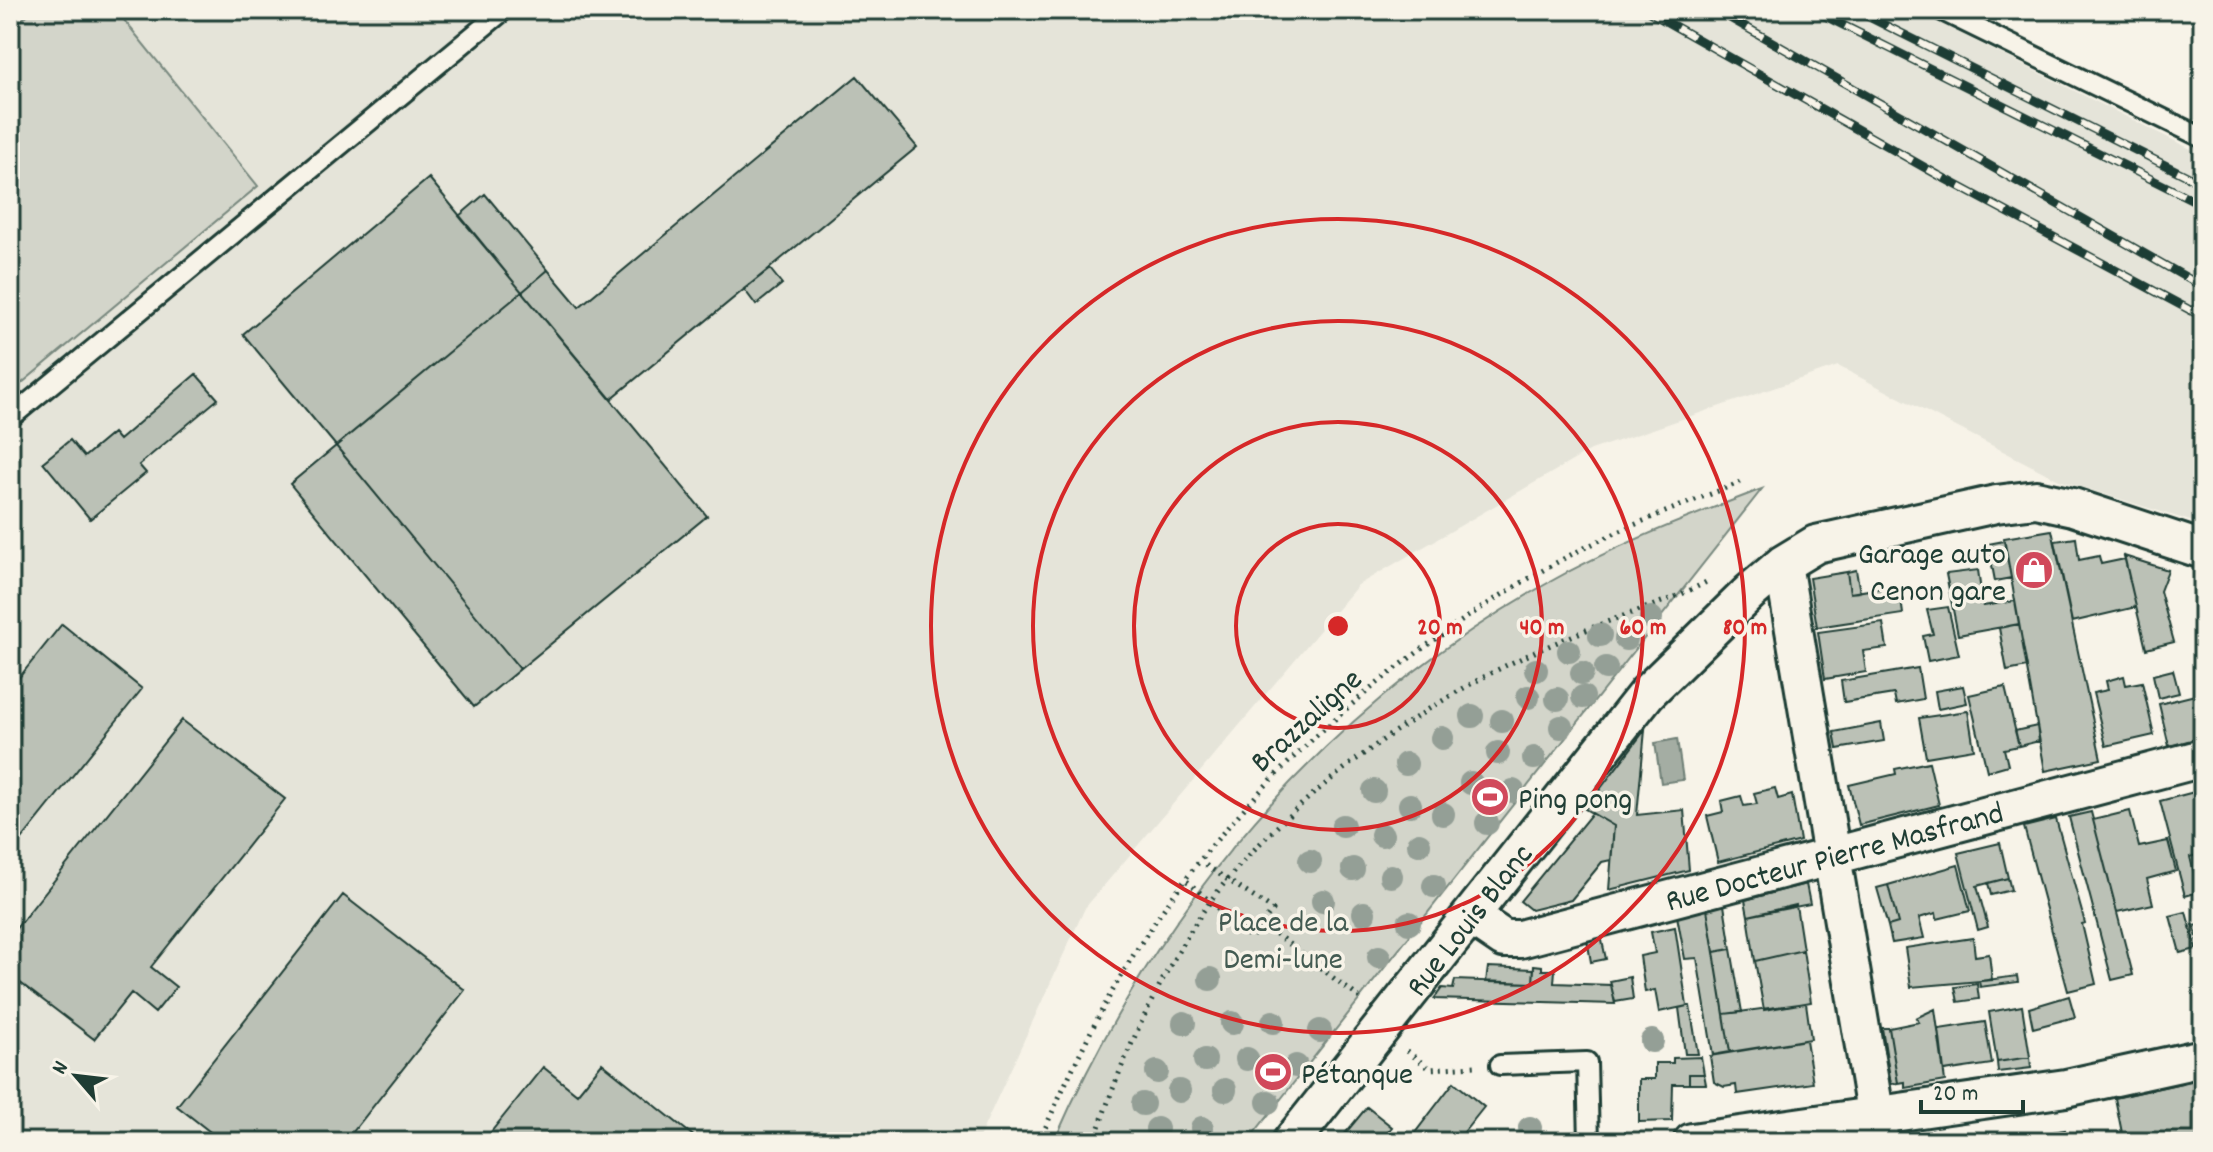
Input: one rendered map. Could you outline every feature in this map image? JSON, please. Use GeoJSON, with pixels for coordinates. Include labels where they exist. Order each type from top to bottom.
{"type":"FeatureCollection","features":[{"type":"Feature","properties":{"kind":"street","name":"Rue Louis Blanc"},"geometry":{"type":"LineString","coordinates":[[1291,1142],[1647,693],[1783,564],[1816,544],[1996,504],[2036,499],[2073,507],[2203,550]]}},
{"type":"Feature","properties":{"kind":"street"},"geometry":{"type":"LineString","coordinates":[[1783,564],[1877,1128]]}},
{"type":"Feature","properties":{"kind":"street","name":"Rue Docteur Pierre Masfrand"},"geometry":{"type":"LineString","coordinates":[[1470,916],[1504,939],[1520,939],[2203,758]]}},
{"type":"Feature","properties":{"kind":"street"},"geometry":{"type":"LineString","coordinates":[[1692,1142],[1877,1128],[2203,1058]]}},
{"type":"Feature","properties":{"kind":"lane"},"geometry":{"type":"LineString","coordinates":[[10,418],[504,10]]}},
{"type":"Feature","properties":{"kind":"lane"},"geometry":{"type":"LineString","coordinates":[[1940,10],[2203,138]]}},
{"type":"Feature","properties":{"kind":"lane"},"geometry":{"type":"LineString","coordinates":[[1500,1065],[1587,1062],[1589,1142]]}},
{"type":"Feature","properties":{"kind":"path","name":"Brazzaligne"},"geometry":{"type":"LineString","coordinates":[[1039,1142],[1075,1060],[1129,962],[1201,862],[1266,785],[1351,707],[1443,633],[1541,571],[1642,521],[1744,481]]}},
{"type":"Feature","properties":{"kind":"path"},"geometry":{"type":"LineString","coordinates":[[1094,1142],[1117,1079],[1159,987],[1211,902],[1228,880],[1298,810],[1355,763],[1432,707],[1505,666],[1596,626],[1675,599],[1710,580]]}},
{"type":"Feature","properties":{"kind":"path"},"geometry":{"type":"LineString","coordinates":[[1187,881],[1251,938],[1263,924],[1273,910],[1201,862]]}},
{"type":"Feature","properties":{"kind":"shaded area"},"geometry":{"type":"Polygon","coordinates":[[[10,10],[1913,10],[2203,155],[2203,525],[2059,480],[1838,366],[1591,450],[1358,585],[1085,908],[977,1142],[10,1142],[10,10]]]}},
{"type":"Feature","properties":{"kind":"shaded area"},"geometry":{"type":"Polygon","coordinates":[[[1677,739],[1683,780],[1661,783],[1655,743],[1677,739]]]}},
{"type":"Feature","properties":{"kind":"green space"},"geometry":{"type":"Polygon","coordinates":[[[33,10],[116,10],[258,186],[10,393],[10,11],[19,22],[33,10]]]}},
{"type":"Feature","properties":{"kind":"green space","name":"Place de la Demi-lune"},"geometry":{"type":"Polygon","coordinates":[[[1762,489],[1247,1142],[1054,1142],[1095,1055],[1143,973],[1196,895],[1254,822],[1319,754],[1389,692],[1464,635],[1546,584],[1625,544],[1762,489]]]}},
{"type":"Feature","properties":{"kind":"building"},"geometry":{"type":"Polygon","coordinates":[[[857,76],[917,147],[611,399],[522,292],[548,270],[579,307],[857,76]]]}},
{"type":"Feature","properties":{"kind":"building"},"geometry":{"type":"Polygon","coordinates":[[[429,178],[522,292],[336,446],[243,334],[429,178]]]}},
{"type":"Feature","properties":{"kind":"building"},"geometry":{"type":"Polygon","coordinates":[[[485,194],[548,270],[522,292],[459,216],[485,194]]]}},
{"type":"Feature","properties":{"kind":"building"},"geometry":{"type":"Polygon","coordinates":[[[770,269],[782,284],[756,305],[744,289],[770,269]]]}},
{"type":"Feature","properties":{"kind":"building"},"geometry":{"type":"Polygon","coordinates":[[[522,292],[707,516],[520,669],[336,446],[522,292]]]}},
{"type":"Feature","properties":{"kind":"building"},"geometry":{"type":"Polygon","coordinates":[[[196,374],[218,399],[139,465],[146,473],[90,519],[43,462],[70,440],[84,457],[113,433],[119,440],[196,374]]]}},
{"type":"Feature","properties":{"kind":"building"},"geometry":{"type":"Polygon","coordinates":[[[336,446],[520,669],[474,707],[290,484],[336,446]]]}},
{"type":"Feature","properties":{"kind":"building"},"geometry":{"type":"Polygon","coordinates":[[[2052,530],[2101,759],[2045,771],[2004,538],[2052,530]]]}},
{"type":"Feature","properties":{"kind":"building"},"geometry":{"type":"Polygon","coordinates":[[[2076,538],[2079,560],[2099,556],[2101,564],[2125,559],[2136,607],[2072,622],[2055,541],[2076,538]]]}},
{"type":"Feature","properties":{"kind":"building"},"geometry":{"type":"Polygon","coordinates":[[[2004,541],[2011,578],[1995,581],[1988,544],[2004,541]]]}},
{"type":"Feature","properties":{"kind":"building"},"geometry":{"type":"Polygon","coordinates":[[[2124,556],[2168,570],[2160,591],[2174,642],[2146,649],[2124,556]]]}},
{"type":"Feature","properties":{"kind":"building"},"geometry":{"type":"Polygon","coordinates":[[[1856,570],[1860,592],[1850,593],[1847,572],[1856,570]]]}},
{"type":"Feature","properties":{"kind":"building"},"geometry":{"type":"Polygon","coordinates":[[[1978,570],[1983,606],[2015,601],[2019,624],[1958,635],[1946,574],[1978,570]]]}},
{"type":"Feature","properties":{"kind":"building"},"geometry":{"type":"Polygon","coordinates":[[[1847,572],[1850,593],[1899,585],[1903,614],[1817,627],[1809,578],[1847,572]]]}},
{"type":"Feature","properties":{"kind":"building"},"geometry":{"type":"Polygon","coordinates":[[[1948,607],[1959,655],[1928,661],[1923,636],[1933,634],[1927,610],[1948,607]]]}},
{"type":"Feature","properties":{"kind":"building"},"geometry":{"type":"Polygon","coordinates":[[[1883,623],[1887,648],[1863,651],[1866,672],[1825,679],[1818,632],[1883,623]]]}},
{"type":"Feature","properties":{"kind":"building"},"geometry":{"type":"Polygon","coordinates":[[[62,624],[142,689],[10,854],[10,689],[62,624]]]}},
{"type":"Feature","properties":{"kind":"building"},"geometry":{"type":"Polygon","coordinates":[[[2019,624],[2027,667],[2007,671],[1999,628],[2019,624]]]}},
{"type":"Feature","properties":{"kind":"building"},"geometry":{"type":"Polygon","coordinates":[[[1918,668],[1923,699],[1896,704],[1894,694],[1844,702],[1841,681],[1918,668]]]}},
{"type":"Feature","properties":{"kind":"building"},"geometry":{"type":"Polygon","coordinates":[[[2173,670],[2179,693],[2158,698],[2153,675],[2173,670]]]}},
{"type":"Feature","properties":{"kind":"building"},"geometry":{"type":"Polygon","coordinates":[[[2124,676],[2126,685],[2142,682],[2154,735],[2106,746],[2093,693],[2108,690],[2106,681],[2124,676]]]}},
{"type":"Feature","properties":{"kind":"building"},"geometry":{"type":"Polygon","coordinates":[[[1963,686],[1967,703],[1938,709],[1935,691],[1963,686]]]}},
{"type":"Feature","properties":{"kind":"building"},"geometry":{"type":"Polygon","coordinates":[[[2005,687],[2019,746],[2004,749],[2008,765],[1987,771],[1969,695],[2005,687]]]}},
{"type":"Feature","properties":{"kind":"building"},"geometry":{"type":"Polygon","coordinates":[[[2203,693],[2203,737],[2169,746],[2159,704],[2203,693]]]}},
{"type":"Feature","properties":{"kind":"building"},"geometry":{"type":"Polygon","coordinates":[[[1968,711],[1974,749],[1926,757],[1919,718],[1968,711]]]}},
{"type":"Feature","properties":{"kind":"building"},"geometry":{"type":"Polygon","coordinates":[[[182,720],[285,799],[151,967],[176,987],[155,1013],[131,993],[94,1039],[10,975],[10,936],[182,720]]]}},
{"type":"Feature","properties":{"kind":"building"},"geometry":{"type":"Polygon","coordinates":[[[1881,723],[1884,741],[1837,749],[1834,732],[1881,723]]]}},
{"type":"Feature","properties":{"kind":"building"},"geometry":{"type":"Polygon","coordinates":[[[2037,726],[2039,741],[2019,746],[2015,731],[2037,726]]]}},
{"type":"Feature","properties":{"kind":"building"},"geometry":{"type":"Polygon","coordinates":[[[1645,730],[1637,815],[1684,810],[1689,870],[1609,890],[1614,826],[1585,809],[1645,730]]]}},
{"type":"Feature","properties":{"kind":"building"},"geometry":{"type":"Polygon","coordinates":[[[1929,762],[1939,805],[1859,825],[1849,785],[1896,774],[1895,769],[1929,762]]]}},
{"type":"Feature","properties":{"kind":"building"},"geometry":{"type":"Polygon","coordinates":[[[1775,788],[1778,799],[1792,795],[1800,841],[1718,862],[1707,816],[1723,812],[1721,801],[1741,796],[1744,806],[1757,804],[1754,793],[1775,788]]]}},
{"type":"Feature","properties":{"kind":"building"},"geometry":{"type":"Polygon","coordinates":[[[2198,791],[2203,808],[2203,853],[2190,857],[2199,892],[2185,896],[2160,801],[2198,791]]]}},
{"type":"Feature","properties":{"kind":"building"},"geometry":{"type":"Polygon","coordinates":[[[2130,811],[2139,847],[2168,841],[2176,871],[2147,879],[2153,904],[2117,912],[2093,820],[2130,811]]]}},
{"type":"Feature","properties":{"kind":"building"},"geometry":{"type":"Polygon","coordinates":[[[2091,812],[2133,975],[2112,980],[2069,817],[2091,812]]]}},
{"type":"Feature","properties":{"kind":"building"},"geometry":{"type":"Polygon","coordinates":[[[1592,813],[1614,826],[1611,860],[1602,862],[1571,900],[1531,910],[1520,901],[1592,813]]]}},
{"type":"Feature","properties":{"kind":"building"},"geometry":{"type":"Polygon","coordinates":[[[2056,819],[2085,923],[2082,924],[2096,984],[2068,991],[2024,827],[2056,819]]]}},
{"type":"Feature","properties":{"kind":"building"},"geometry":{"type":"Polygon","coordinates":[[[2000,843],[2008,878],[1977,886],[1988,927],[1978,930],[1958,853],[2000,843]]]}},
{"type":"Feature","properties":{"kind":"building"},"geometry":{"type":"Polygon","coordinates":[[[1958,865],[1970,911],[1937,919],[1936,913],[1919,918],[1924,938],[1892,943],[1888,926],[1898,923],[1888,885],[1958,865]]]}},
{"type":"Feature","properties":{"kind":"building"},"geometry":{"type":"Polygon","coordinates":[[[2008,878],[2011,890],[1991,895],[1988,883],[2008,878]]]}},
{"type":"Feature","properties":{"kind":"building"},"geometry":{"type":"Polygon","coordinates":[[[1806,884],[1810,904],[1748,916],[1745,900],[1806,884]]]}},
{"type":"Feature","properties":{"kind":"building"},"geometry":{"type":"Polygon","coordinates":[[[1888,885],[1898,923],[1888,926],[1877,888],[1888,885]]]}},
{"type":"Feature","properties":{"kind":"building"},"geometry":{"type":"Polygon","coordinates":[[[343,895],[465,990],[345,1142],[223,1142],[177,1106],[343,895]]]}},
{"type":"Feature","properties":{"kind":"building"},"geometry":{"type":"Polygon","coordinates":[[[1724,905],[1731,949],[1714,952],[1707,909],[1724,905]]]}},
{"type":"Feature","properties":{"kind":"building"},"geometry":{"type":"Polygon","coordinates":[[[1796,905],[1803,950],[1755,961],[1748,916],[1796,905]]]}},
{"type":"Feature","properties":{"kind":"building"},"geometry":{"type":"Polygon","coordinates":[[[1707,909],[1730,1052],[1713,1055],[1697,958],[1685,959],[1677,916],[1707,909]]]}},
{"type":"Feature","properties":{"kind":"building"},"geometry":{"type":"Polygon","coordinates":[[[2186,912],[2196,949],[2180,953],[2170,916],[2186,912]]]}},
{"type":"Feature","properties":{"kind":"building"},"geometry":{"type":"Polygon","coordinates":[[[2203,924],[2203,949],[2200,950],[2194,926],[2203,924]]]}},
{"type":"Feature","properties":{"kind":"building"},"geometry":{"type":"Polygon","coordinates":[[[1675,927],[1687,1006],[1659,1012],[1655,990],[1645,992],[1640,956],[1655,953],[1651,932],[1675,927]]]}},
{"type":"Feature","properties":{"kind":"building"},"geometry":{"type":"Polygon","coordinates":[[[1601,936],[1606,959],[1591,962],[1587,939],[1601,936]]]}},
{"type":"Feature","properties":{"kind":"building"},"geometry":{"type":"Polygon","coordinates":[[[1973,938],[1975,956],[1989,954],[1992,980],[1911,987],[1905,948],[1973,938]]]}},
{"type":"Feature","properties":{"kind":"building"},"geometry":{"type":"Polygon","coordinates":[[[1731,949],[1742,1012],[1724,1014],[1714,952],[1731,949]]]}},
{"type":"Feature","properties":{"kind":"building"},"geometry":{"type":"Polygon","coordinates":[[[1803,950],[1811,1002],[1764,1010],[1755,961],[1803,950]]]}},
{"type":"Feature","properties":{"kind":"building"},"geometry":{"type":"Polygon","coordinates":[[[1534,965],[1542,966],[1542,970],[1555,970],[1554,983],[1611,985],[1615,1004],[1434,999],[1442,988],[1453,989],[1455,980],[1533,983],[1534,965]]]}},
{"type":"Feature","properties":{"kind":"building"},"geometry":{"type":"Polygon","coordinates":[[[1488,967],[1534,969],[1533,983],[1486,982],[1488,967]]]}},
{"type":"Feature","properties":{"kind":"building"},"geometry":{"type":"Polygon","coordinates":[[[2017,976],[2018,982],[1980,987],[1979,981],[2017,976]]]}},
{"type":"Feature","properties":{"kind":"building"},"geometry":{"type":"Polygon","coordinates":[[[1630,977],[1633,999],[1615,1002],[1610,981],[1630,977]]]}},
{"type":"Feature","properties":{"kind":"building"},"geometry":{"type":"Polygon","coordinates":[[[1977,984],[1979,999],[1958,1002],[1955,987],[1977,984]]]}},
{"type":"Feature","properties":{"kind":"building"},"geometry":{"type":"Polygon","coordinates":[[[2069,996],[2075,1017],[2033,1028],[2029,1008],[2069,996]]]}},
{"type":"Feature","properties":{"kind":"building"},"geometry":{"type":"Polygon","coordinates":[[[1806,1003],[1811,1039],[1730,1052],[1724,1014],[1806,1003]]]}},
{"type":"Feature","properties":{"kind":"building"},"geometry":{"type":"Polygon","coordinates":[[[1690,1006],[1698,1054],[1685,1054],[1679,1008],[1690,1006]]]}},
{"type":"Feature","properties":{"kind":"building"},"geometry":{"type":"Polygon","coordinates":[[[2022,1006],[2030,1057],[1997,1062],[1989,1012],[2022,1006]]]}},
{"type":"Feature","properties":{"kind":"building"},"geometry":{"type":"Polygon","coordinates":[[[1935,1009],[1945,1081],[1905,1088],[1905,1082],[1898,1083],[1889,1028],[1919,1022],[1916,1018],[1935,1009]]]}},
{"type":"Feature","properties":{"kind":"building"},"geometry":{"type":"Polygon","coordinates":[[[1985,1022],[1992,1064],[1944,1071],[1939,1029],[1985,1022]]]}},
{"type":"Feature","properties":{"kind":"building"},"geometry":{"type":"Polygon","coordinates":[[[1882,1028],[1889,1028],[1898,1083],[1891,1084],[1882,1028]]]}},
{"type":"Feature","properties":{"kind":"building"},"geometry":{"type":"Polygon","coordinates":[[[1806,1040],[1813,1083],[1737,1094],[1736,1085],[1724,1087],[1714,1082],[1710,1056],[1806,1040]]]}},
{"type":"Feature","properties":{"kind":"building"},"geometry":{"type":"Polygon","coordinates":[[[1701,1057],[1704,1074],[1689,1074],[1689,1084],[1673,1084],[1672,1121],[1639,1122],[1639,1079],[1655,1079],[1655,1063],[1673,1063],[1673,1058],[1701,1057]]]}},
{"type":"Feature","properties":{"kind":"building"},"geometry":{"type":"Polygon","coordinates":[[[2030,1057],[2031,1068],[1998,1072],[1997,1062],[2030,1057]]]}},
{"type":"Feature","properties":{"kind":"building"},"geometry":{"type":"Polygon","coordinates":[[[602,1063],[701,1142],[483,1142],[543,1067],[577,1094],[602,1063]]]}},
{"type":"Feature","properties":{"kind":"building"},"geometry":{"type":"Polygon","coordinates":[[[1689,1074],[1704,1074],[1706,1084],[1689,1084],[1689,1074]]]}},
{"type":"Feature","properties":{"kind":"building"},"geometry":{"type":"Polygon","coordinates":[[[2203,1078],[2203,1142],[2140,1142],[2139,1135],[2123,1138],[2115,1098],[2203,1078]]]}},
{"type":"Feature","properties":{"kind":"building"},"geometry":{"type":"Polygon","coordinates":[[[1454,1082],[1484,1107],[1456,1142],[1408,1142],[1454,1082]]]}},
{"type":"Feature","properties":{"kind":"building"},"geometry":{"type":"Polygon","coordinates":[[[1367,1107],[1392,1127],[1380,1142],[1351,1142],[1343,1136],[1367,1107]]]}},
{"type":"Feature","properties":{"kind":"building"},"geometry":{"type":"Polygon","coordinates":[[[2065,1130],[2067,1142],[2003,1142],[2003,1140],[2065,1130]]]}},
{"type":"Feature","properties":{"kind":"building"},"geometry":{"type":"Polygon","coordinates":[[[2002,1134],[2003,1142],[1967,1142],[1967,1139],[2002,1134]]]}},
{"type":"Feature","properties":{"kind":"railway"},"geometry":{"type":"LineString","coordinates":[[1646,10],[1938,175],[2203,317]]}},
{"type":"Feature","properties":{"kind":"railway"},"geometry":{"type":"LineString","coordinates":[[1716,10],[2203,287]]}},
{"type":"Feature","properties":{"kind":"railway"},"geometry":{"type":"LineString","coordinates":[[1813,10],[2203,205]]}},
{"type":"Feature","properties":{"kind":"railway"},"geometry":{"type":"LineString","coordinates":[[1855,10],[2203,184]]}},
{"type":"Feature","properties":{"kind":"place","name":"Garage auto Cenon gare"},"geometry":{"type":"Point","coordinates":[2034,570]}},
{"type":"Feature","properties":{"kind":"place","name":"Ping pong"},"geometry":{"type":"Point","coordinates":[1490,797]}},
{"type":"Feature","properties":{"kind":"place","name":"Pétanque"},"geometry":{"type":"Point","coordinates":[1273,1072]}}]}
